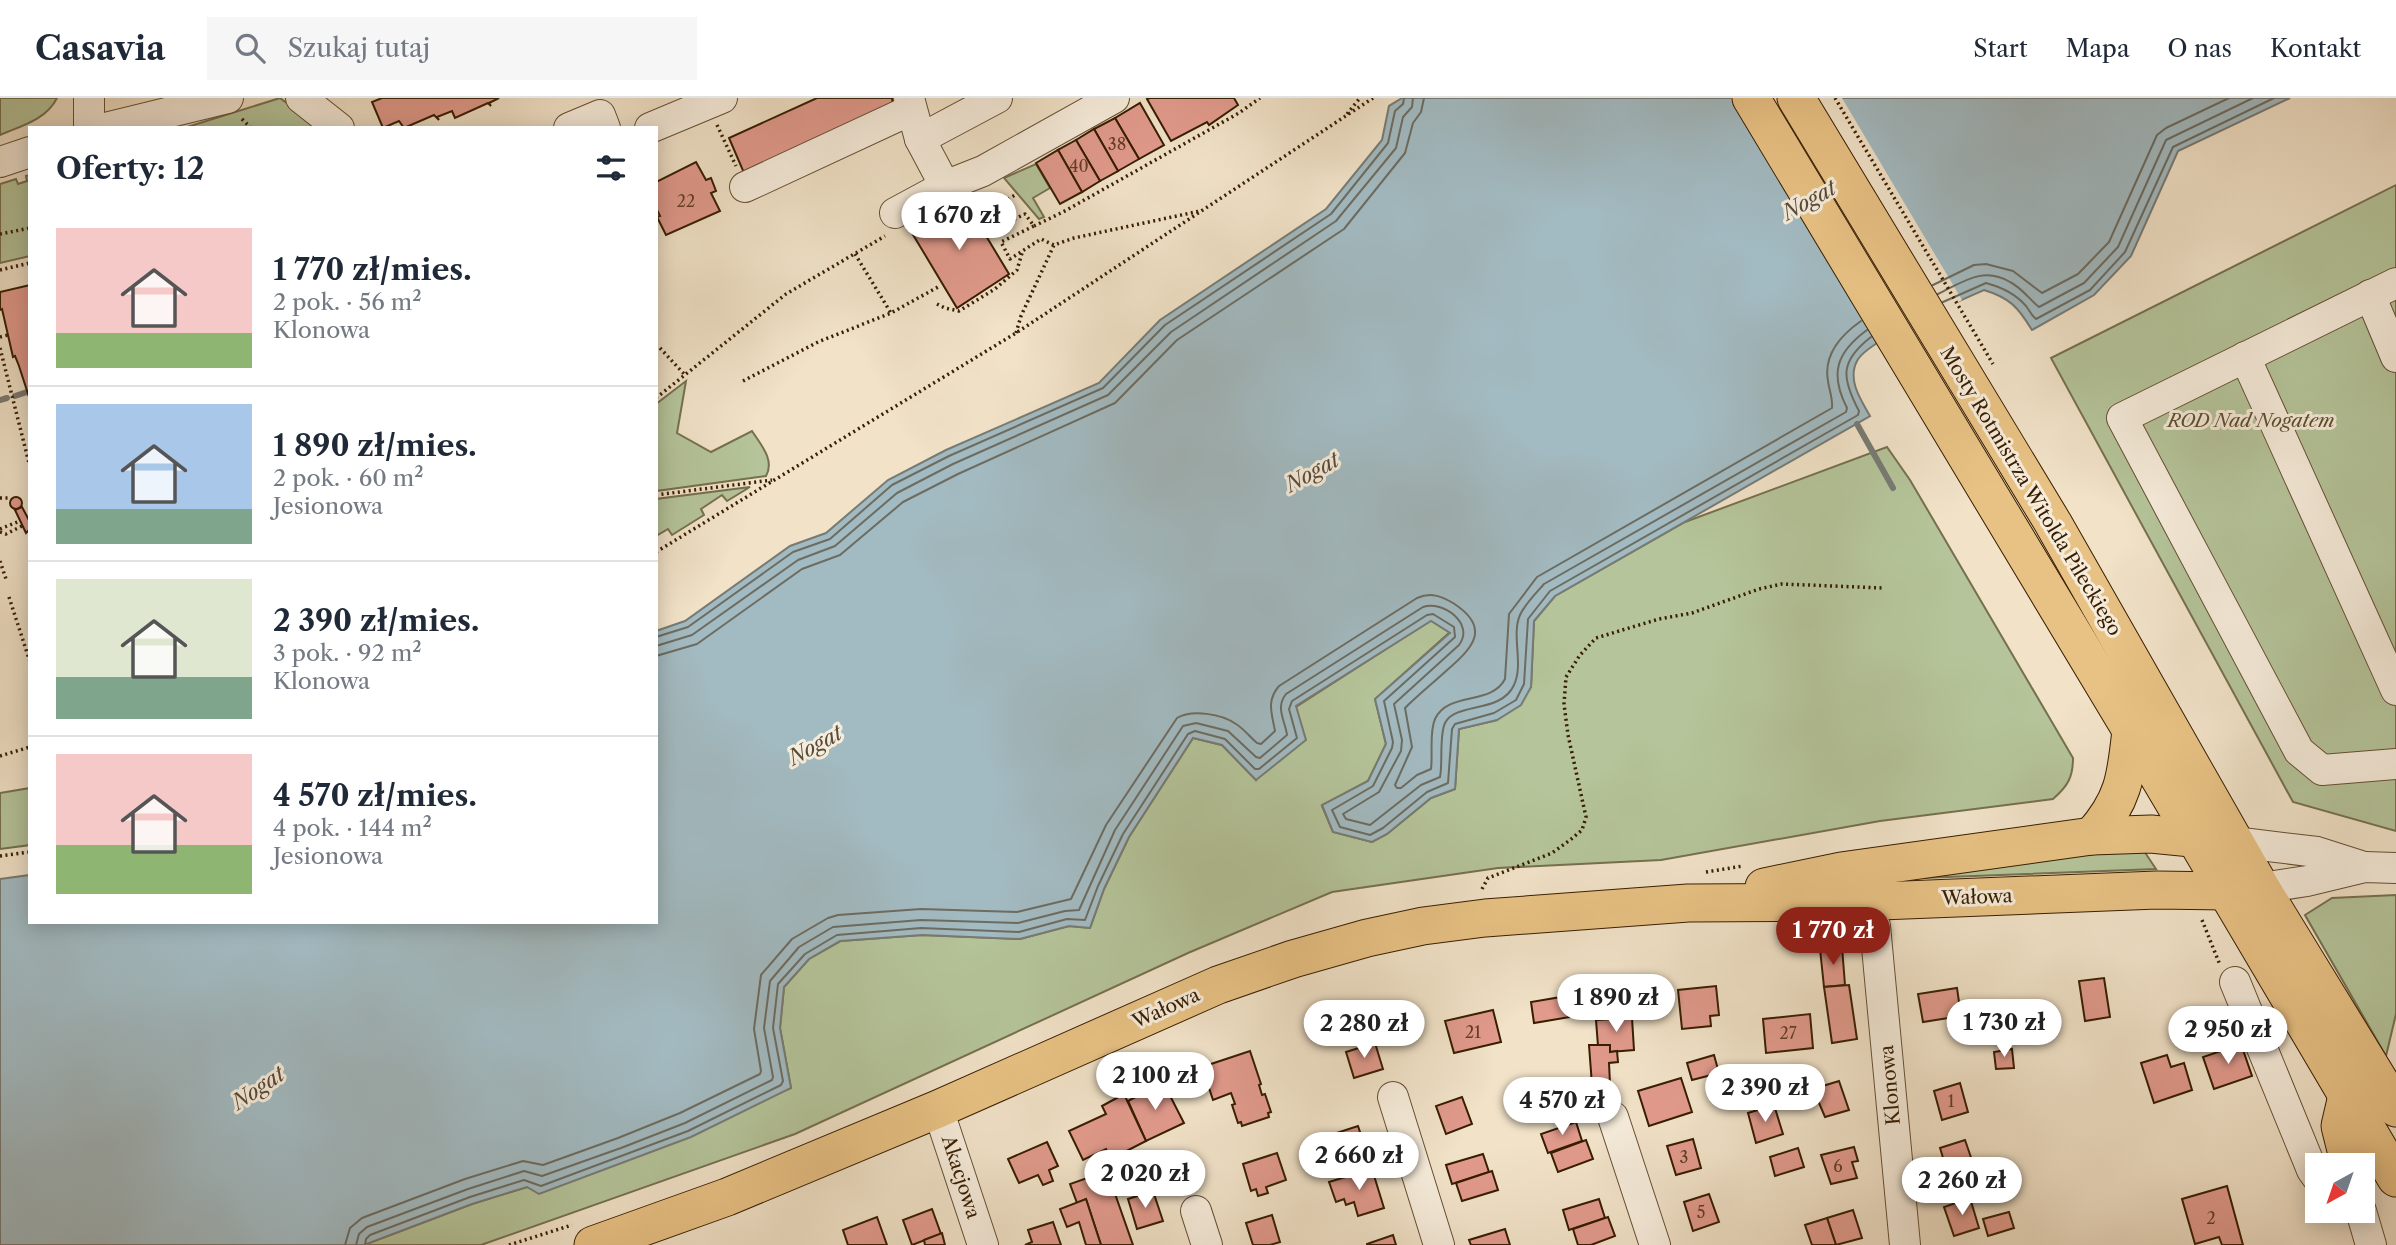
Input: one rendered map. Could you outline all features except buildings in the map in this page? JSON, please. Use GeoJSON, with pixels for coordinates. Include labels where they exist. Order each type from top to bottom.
{"type":"FeatureCollection","features":[{"type":"Feature","properties":{"kind":"main road","name":"Mosty Rotmistrza Witolda Pileckiego"},"geometry":{"type":"LineString","coordinates":[[1751,98],[2131,730],[2396,1178]]}},
{"type":"Feature","properties":{"kind":"main road","name":"Mosty Rotmistrza Witolda Pileckiego"},"geometry":{"type":"LineString","coordinates":[[1796,98],[1964,346],[2053,523],[2234,842],[2394,1092]]}},
{"type":"Feature","properties":{"kind":"main road"},"geometry":{"type":"LineString","coordinates":[[2092,836],[2121,793],[2126,777],[2131,730]]}},
{"type":"Feature","properties":{"kind":"main road","name":"Wałowa"},"geometry":{"type":"LineString","coordinates":[[585,1234],[727,1197],[938,1109],[1218,985],[1293,959],[1378,935],[1423,926],[1694,888],[2092,836],[2151,834],[2234,842]]}},
{"type":"Feature","properties":{"kind":"main road","name":"Wałowa"},"geometry":{"type":"LineString","coordinates":[[1694,888],[1856,902],[2261,888]]}},
{"type":"Feature","properties":{"kind":"main road"},"geometry":{"type":"LineString","coordinates":[[2347,1096],[2340,1126],[2347,1153]]}},
{"type":"Feature","properties":{"kind":"street"},"geometry":{"type":"LineString","coordinates":[[89,98],[89,126]]}},
{"type":"Feature","properties":{"kind":"street"},"geometry":{"type":"LineString","coordinates":[[113,126],[228,98]]}},
{"type":"Feature","properties":{"kind":"street"},"geometry":{"type":"LineString","coordinates":[[301,98],[336,126]]}},
{"type":"Feature","properties":{"kind":"street"},"geometry":{"type":"LineString","coordinates":[[920,139],[997,98]]}},
{"type":"Feature","properties":{"kind":"street"},"geometry":{"type":"LineString","coordinates":[[892,223],[945,186],[983,172],[1114,98]]}},
{"type":"Feature","properties":{"kind":"street"},"geometry":{"type":"LineString","coordinates":[[655,126],[715,101]]}},
{"type":"Feature","properties":{"kind":"street"},"geometry":{"type":"LineString","coordinates":[[745,187],[910,104],[920,139],[945,186]]}},
{"type":"Feature","properties":{"kind":"street"},"geometry":{"type":"LineString","coordinates":[[574,126],[600,115],[604,126]]}},
{"type":"Feature","properties":{"kind":"street"},"geometry":{"type":"LineString","coordinates":[[0,162],[28,153]]}},
{"type":"Feature","properties":{"kind":"street"},"geometry":{"type":"LineString","coordinates":[[2396,357],[2383,289],[2122,418],[2299,751],[2322,770],[2396,764]]}},
{"type":"Feature","properties":{"kind":"street"},"geometry":{"type":"LineString","coordinates":[[2245,357],[2396,690]]}},
{"type":"Feature","properties":{"kind":"street"},"geometry":{"type":"LineString","coordinates":[[2234,842],[2317,852],[2365,867]]}},
{"type":"Feature","properties":{"kind":"street"},"geometry":{"type":"LineString","coordinates":[[2261,888],[2307,881],[2365,867],[2396,868]]}},
{"type":"Feature","properties":{"kind":"street","name":"Klonowa"},"geometry":{"type":"LineString","coordinates":[[1875,926],[1905,1245]]}},
{"type":"Feature","properties":{"kind":"street"},"geometry":{"type":"LineString","coordinates":[[2235,982],[2305,1153]]}},
{"type":"Feature","properties":{"kind":"street"},"geometry":{"type":"LineString","coordinates":[[1393,1097],[1439,1245]]}},
{"type":"Feature","properties":{"kind":"street","name":"Akacjowa"},"geometry":{"type":"LineString","coordinates":[[938,1109],[983,1245]]}},
{"type":"Feature","properties":{"kind":"street"},"geometry":{"type":"LineString","coordinates":[[1612,1117],[1655,1245]]}},
{"type":"Feature","properties":{"kind":"street"},"geometry":{"type":"LineString","coordinates":[[1196,1211],[1207,1245]]}},
{"type":"Feature","properties":{"kind":"street"},"geometry":{"type":"LineString","coordinates":[[2365,1223],[2371,1245]]}},
{"type":"Feature","properties":{"kind":"path"},"geometry":{"type":"LineString","coordinates":[[1202,211],[1101,232],[1054,245],[1041,239],[1010,259],[1001,242],[1063,212],[1239,113],[1260,98]]}},
{"type":"Feature","properties":{"kind":"path"},"geometry":{"type":"LineString","coordinates":[[1343,118],[1360,98]]}},
{"type":"Feature","properties":{"kind":"path"},"geometry":{"type":"LineString","coordinates":[[658,551],[1016,333],[1373,98]]}},
{"type":"Feature","properties":{"kind":"path"},"geometry":{"type":"LineString","coordinates":[[1835,98],[1964,346],[1998,374]]}},
{"type":"Feature","properties":{"kind":"path"},"geometry":{"type":"LineString","coordinates":[[715,101],[745,187]]}},
{"type":"Feature","properties":{"kind":"path"},"geometry":{"type":"LineString","coordinates":[[984,213],[1015,195]]}},
{"type":"Feature","properties":{"kind":"path"},"geometry":{"type":"LineString","coordinates":[[979,204],[993,229],[1025,214],[1034,226]]}},
{"type":"Feature","properties":{"kind":"path"},"geometry":{"type":"LineString","coordinates":[[658,396],[786,294],[855,254],[892,223]]}},
{"type":"Feature","properties":{"kind":"path"},"geometry":{"type":"LineString","coordinates":[[0,234],[28,228]]}},
{"type":"Feature","properties":{"kind":"path"},"geometry":{"type":"LineString","coordinates":[[1016,333],[1021,316],[1054,245]]}},
{"type":"Feature","properties":{"kind":"path"},"geometry":{"type":"LineString","coordinates":[[937,304],[959,311],[995,289],[1017,270],[1023,251]]}},
{"type":"Feature","properties":{"kind":"path"},"geometry":{"type":"LineString","coordinates":[[855,254],[891,313]]}},
{"type":"Feature","properties":{"kind":"path"},"geometry":{"type":"LineString","coordinates":[[0,270],[28,263]]}},
{"type":"Feature","properties":{"kind":"path"},"geometry":{"type":"LineString","coordinates":[[743,381],[818,342],[891,313],[938,286]]}},
{"type":"Feature","properties":{"kind":"path"},"geometry":{"type":"LineString","coordinates":[[0,337],[8,335]]}},
{"type":"Feature","properties":{"kind":"path"},"geometry":{"type":"LineString","coordinates":[[0,348],[28,459]]}},
{"type":"Feature","properties":{"kind":"path"},"geometry":{"type":"LineString","coordinates":[[660,348],[685,375]]}},
{"type":"Feature","properties":{"kind":"path"},"geometry":{"type":"LineString","coordinates":[[658,495],[776,479]]}},
{"type":"Feature","properties":{"kind":"path"},"geometry":{"type":"LineString","coordinates":[[0,498],[11,498]]}},
{"type":"Feature","properties":{"kind":"path"},"geometry":{"type":"LineString","coordinates":[[1,530],[21,523]]}},
{"type":"Feature","properties":{"kind":"path"},"geometry":{"type":"LineString","coordinates":[[0,561],[6,579]]}},
{"type":"Feature","properties":{"kind":"path"},"geometry":{"type":"LineString","coordinates":[[1485,918],[1481,892],[1488,878],[1552,853],[1581,830],[1586,817],[1568,735],[1564,704],[1566,677],[1580,655],[1596,638],[1659,619],[1692,613],[1759,589],[1782,584],[1884,588]]}},
{"type":"Feature","properties":{"kind":"path"},"geometry":{"type":"LineString","coordinates":[[9,597],[28,649]]}},
{"type":"Feature","properties":{"kind":"path"},"geometry":{"type":"LineString","coordinates":[[0,756],[28,748]]}},
{"type":"Feature","properties":{"kind":"path"},"geometry":{"type":"LineString","coordinates":[[0,856],[28,852]]}},
{"type":"Feature","properties":{"kind":"path"},"geometry":{"type":"LineString","coordinates":[[1694,888],[1752,865]]}},
{"type":"Feature","properties":{"kind":"path"},"geometry":{"type":"LineString","coordinates":[[2180,890],[2186,903],[2203,921],[2223,972],[2235,982]]}},
{"type":"Feature","properties":{"kind":"path"},"geometry":{"type":"LineString","coordinates":[[509,1245],[585,1234]]}},
{"type":"Feature","properties":{"kind":"green space"},"geometry":{"type":"Polygon","coordinates":[[[0,98],[57,98],[40,117],[0,135],[0,98]]]}},
{"type":"Feature","properties":{"kind":"green space"},"geometry":{"type":"Polygon","coordinates":[[[280,98],[317,126],[190,126],[280,98]]]}},
{"type":"Feature","properties":{"kind":"green space"},"geometry":{"type":"Polygon","coordinates":[[[1036,164],[1050,188],[1033,198],[1044,217],[1039,219],[1004,178],[1036,164]]]}},
{"type":"Feature","properties":{"kind":"green space"},"geometry":{"type":"Polygon","coordinates":[[[28,176],[28,256],[0,263],[0,184],[16,179],[18,184],[27,181],[28,176]]]}},
{"type":"Feature","properties":{"kind":"green space","name":"ROD Nad Nogatem"},"geometry":{"type":"Polygon","coordinates":[[[2396,185],[2396,831],[2293,802],[2051,358],[2396,185]]]}},
{"type":"Feature","properties":{"kind":"green space"},"geometry":{"type":"Polygon","coordinates":[[[686,381],[677,433],[711,452],[752,431],[768,458],[766,476],[658,491],[658,402],[686,381]]]}},
{"type":"Feature","properties":{"kind":"green space"},"geometry":{"type":"Polygon","coordinates":[[[1887,447],[1910,480],[2073,758],[2069,781],[2053,799],[1880,821],[1661,860],[1498,868],[1332,892],[1188,953],[795,1134],[481,1245],[364,1245],[791,1088],[780,1028],[784,987],[809,959],[841,941],[922,935],[1020,939],[1069,926],[1090,928],[1104,889],[1129,837],[1193,738],[1222,745],[1256,780],[1296,707],[1431,620],[1450,632],[1375,699],[1386,744],[1368,781],[1322,806],[1333,832],[1372,842],[1387,834],[1431,798],[1455,789],[1459,729],[1497,720],[1531,687],[1534,621],[1555,596],[1685,522],[1887,447]]]}},
{"type":"Feature","properties":{"kind":"green space"},"geometry":{"type":"Polygon","coordinates":[[[750,487],[727,501],[722,495],[701,509],[704,515],[672,535],[668,529],[658,535],[658,499],[750,487]]]}},
{"type":"Feature","properties":{"kind":"green space"},"geometry":{"type":"Polygon","coordinates":[[[28,788],[28,845],[0,849],[0,793],[28,788]]]}},
{"type":"Feature","properties":{"kind":"green space"},"geometry":{"type":"Polygon","coordinates":[[[2138,842],[2156,869],[1921,878],[2138,842]]]}},
{"type":"Feature","properties":{"kind":"green space"},"geometry":{"type":"Polygon","coordinates":[[[2396,895],[2396,1014],[2386,1056],[2305,915],[2332,898],[2396,895]]]}},
{"type":"Feature","properties":{"kind":"water","name":"Nogat"},"geometry":{"type":"Polygon","coordinates":[[[1402,98],[2290,98],[2178,151],[2131,256],[2094,295],[2032,330],[2012,304],[2001,296],[1984,290],[1895,332],[1864,353],[1854,368],[1856,390],[1870,416],[1555,596],[1534,621],[1531,687],[1521,705],[1497,720],[1459,729],[1455,789],[1431,798],[1387,834],[1372,842],[1333,832],[1322,805],[1368,781],[1386,744],[1375,699],[1450,633],[1431,621],[1296,706],[1306,740],[1256,780],[1222,745],[1193,738],[1129,837],[1104,889],[1090,928],[1069,926],[1020,939],[922,935],[840,941],[809,959],[784,987],[780,1028],[791,1088],[691,1137],[539,1194],[527,1187],[472,1204],[364,1245],[0,1245],[0,879],[28,875],[28,924],[658,924],[658,630],[685,621],[790,546],[826,533],[888,480],[946,450],[1099,383],[1160,320],[1326,209],[1382,140],[1389,106],[1402,98]]]}},
{"type":"Feature","properties":{"kind":"pier"},"geometry":{"type":"Polygon","coordinates":[[[1731,98],[1842,98],[1962,300],[1878,346],[1731,98]]]}},
{"type":"Feature","properties":{"kind":"waterway"},"geometry":{"type":"LineString","coordinates":[[15,396],[27,392]]}},
{"type":"Feature","properties":{"kind":"waterway"},"geometry":{"type":"LineString","coordinates":[[0,400],[7,398]]}},
{"type":"Feature","properties":{"kind":"waterway"},"geometry":{"type":"LineString","coordinates":[[1857,424],[1893,488]]}}]}
